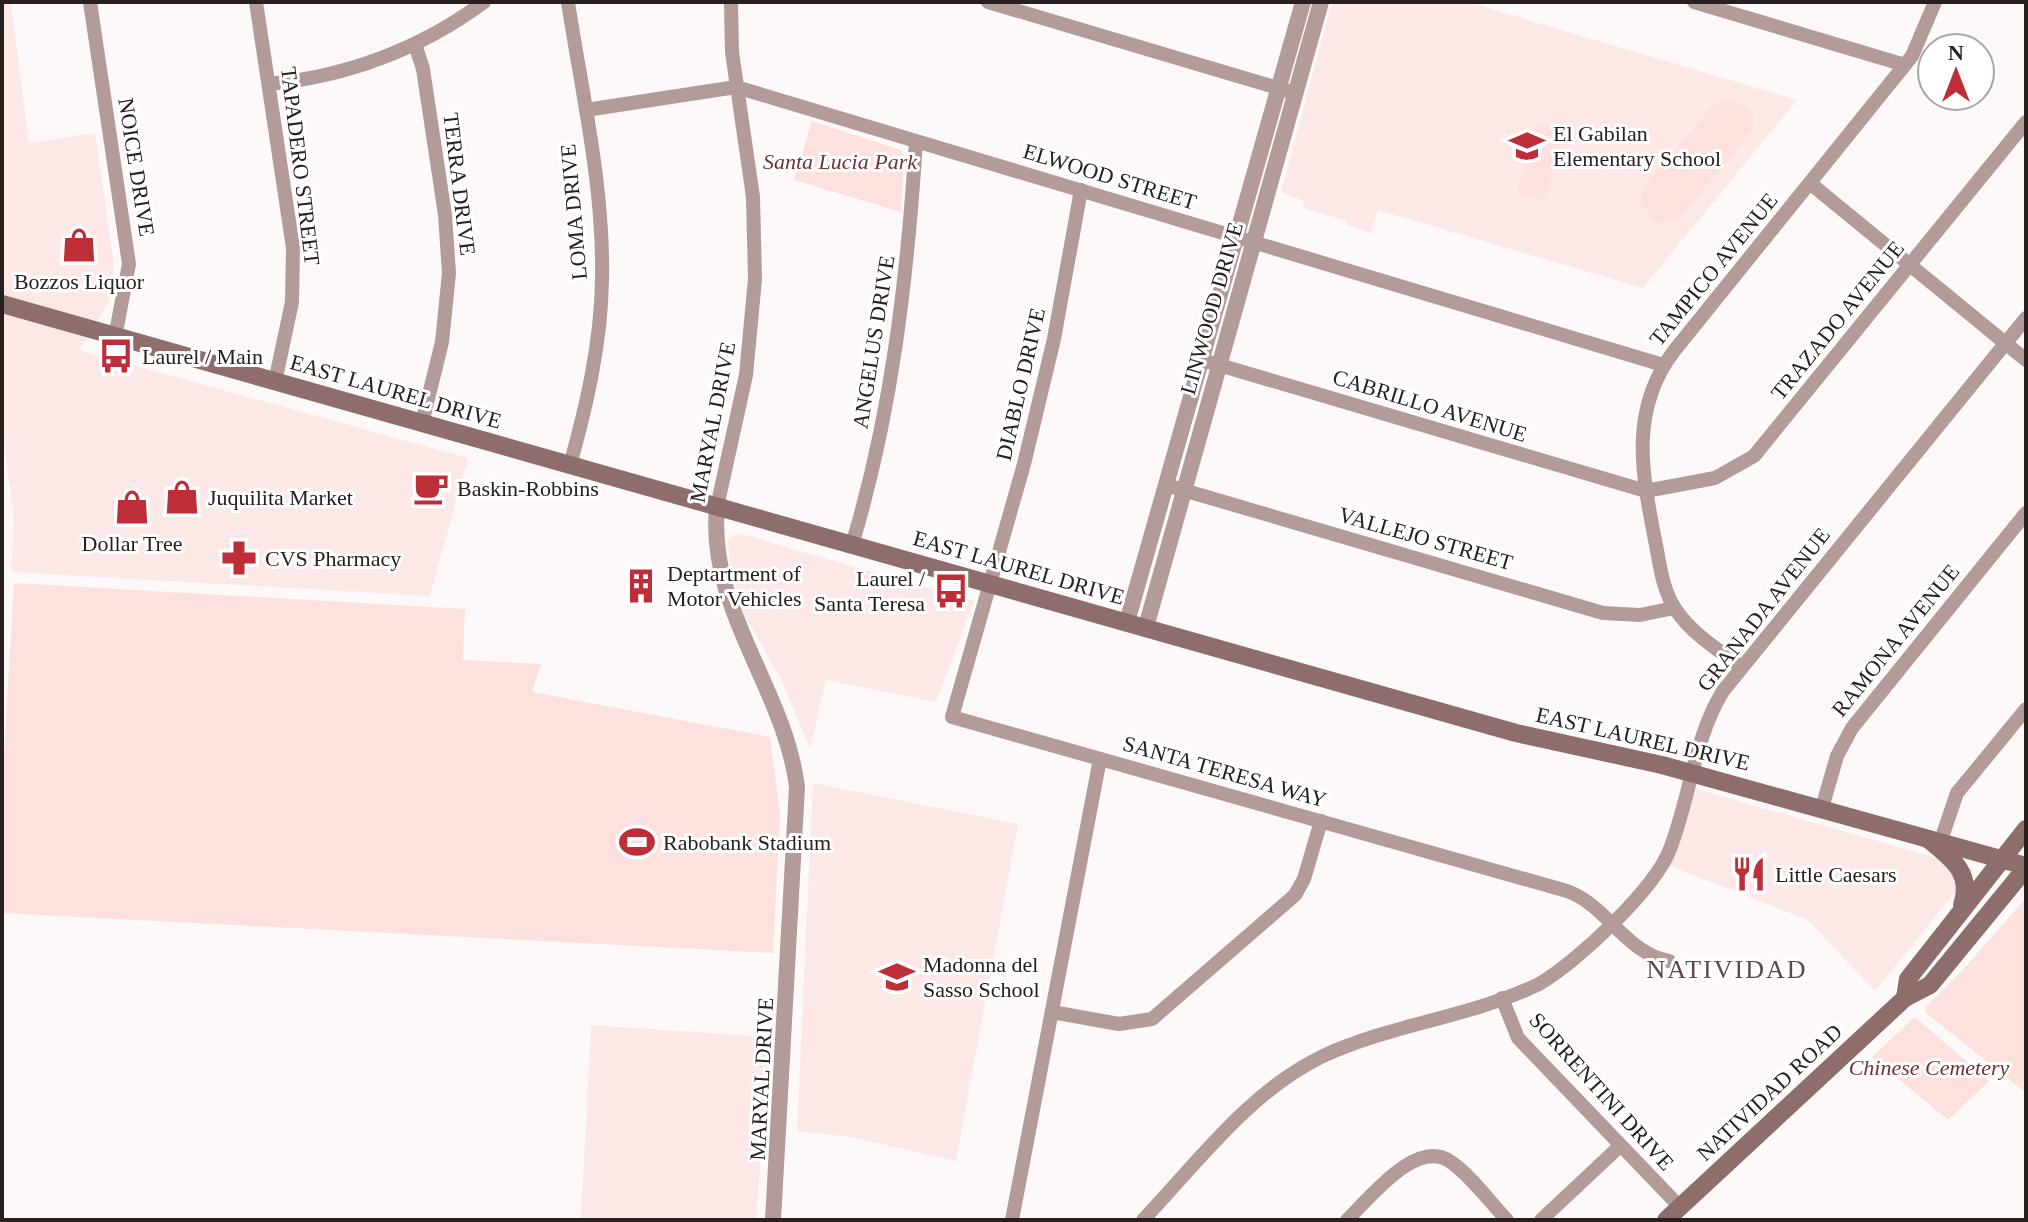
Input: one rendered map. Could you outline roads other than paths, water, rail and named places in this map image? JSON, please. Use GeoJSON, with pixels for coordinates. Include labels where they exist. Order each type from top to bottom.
{"type":"FeatureCollection","features":[{"type":"Feature","properties":{"kind":"main road","name":"EAST LAUREL DRIVE"},"geometry":{"type":"LineString","coordinates":[[2,304],[1516,733],[1693,773],[2026,867]]}},
{"type":"Feature","properties":{"kind":"main road","name":"NATIVIDAD ROAD"},"geometry":{"type":"LineString","coordinates":[[1905,998],[1908,979],[2026,829]]}},
{"type":"Feature","properties":{"kind":"main road"},"geometry":{"type":"LineString","coordinates":[[1932,838],[1964,874],[1966,885],[1961,908]]}},
{"type":"Feature","properties":{"kind":"main road","name":"NATIVIDAD ROAD"},"geometry":{"type":"LineString","coordinates":[[1673,1214],[1905,998],[1930,985],[2026,867]]}},
{"type":"Feature","properties":{"kind":"street","name":"NOICE DRIVE"},"geometry":{"type":"LineString","coordinates":[[90,2],[129,264],[115,337]]}},
{"type":"Feature","properties":{"kind":"street","name":"TAPADERO STREET"},"geometry":{"type":"LineString","coordinates":[[256,2],[293,264],[291,311],[275,382]]}},
{"type":"Feature","properties":{"kind":"street"},"geometry":{"type":"LineString","coordinates":[[269,84],[352,69],[415,44],[484,2]]}},
{"type":"Feature","properties":{"kind":"street","name":"LOMA DRIVE"},"geometry":{"type":"LineString","coordinates":[[568,2],[601,225],[602,298],[593,374],[570,465]]}},
{"type":"Feature","properties":{"kind":"street","name":"MARYAL DRIVE"},"geometry":{"type":"LineString","coordinates":[[731,2],[730,34],[753,197],[755,306],[745,386],[717,507],[715,545],[723,588],[783,723],[797,787],[786,1029],[773,1220]]}},
{"type":"Feature","properties":{"kind":"street"},"geometry":{"type":"LineString","coordinates":[[988,2],[1295,93]]}},
{"type":"Feature","properties":{"kind":"street","name":"LINWOOD DRIVE"},"geometry":{"type":"LineString","coordinates":[[1146,627],[1183,490],[1236,237],[1303,2]]}},
{"type":"Feature","properties":{"kind":"street","name":"LINWOOD DRIVE"},"geometry":{"type":"LineString","coordinates":[[1127,622],[1166,485],[1254,242],[1321,2]]}},
{"type":"Feature","properties":{"kind":"street"},"geometry":{"type":"LineString","coordinates":[[1694,2],[1905,65]]}},
{"type":"Feature","properties":{"kind":"street","name":"TAMPICO AVENUE"},"geometry":{"type":"LineString","coordinates":[[1741,667],[1690,627],[1674,608],[1664,583],[1646,491],[1641,450],[1643,420],[1663,365],[1905,65],[1922,38],[1935,2]]}},
{"type":"Feature","properties":{"kind":"street","name":"TERRA DRIVE"},"geometry":{"type":"LineString","coordinates":[[415,44],[423,69],[448,259],[442,342],[422,423]]}},
{"type":"Feature","properties":{"kind":"street","name":"ELWOOD STREET"},"geometry":{"type":"LineString","coordinates":[[586,110],[736,87],[1663,365]]}},
{"type":"Feature","properties":{"kind":"street","name":"TRAZADO AVENUE"},"geometry":{"type":"LineString","coordinates":[[1646,491],[1715,478],[1754,456],[2026,122]]}},
{"type":"Feature","properties":{"kind":"street","name":"ANGELUS DRIVE"},"geometry":{"type":"LineString","coordinates":[[852,545],[879,446],[897,351],[909,247],[916,142]]}},
{"type":"Feature","properties":{"kind":"street"},"geometry":{"type":"LineString","coordinates":[[1811,184],[2026,360]]}},
{"type":"Feature","properties":{"kind":"street","name":"DIABLO DRIVE"},"geometry":{"type":"LineString","coordinates":[[990,584],[1044,381],[1081,190]]}},
{"type":"Feature","properties":{"kind":"street","name":"GRANADA AVENUE"},"geometry":{"type":"LineString","coordinates":[[1143,1220],[1247,1110],[1294,1072],[1342,1049],[1502,998],[1554,975],[1644,890],[1665,861],[1713,708],[1741,667],[2026,318]]}},
{"type":"Feature","properties":{"kind":"street","name":"CABRILLO AVENUE"},"geometry":{"type":"LineString","coordinates":[[1210,362],[1646,491]]}},
{"type":"Feature","properties":{"kind":"street","name":"VALLEJO STREET"},"geometry":{"type":"LineString","coordinates":[[1166,485],[1603,613],[1640,615],[1674,608]]}},
{"type":"Feature","properties":{"kind":"street","name":"RAMONA AVENUE"},"geometry":{"type":"LineString","coordinates":[[1822,808],[1837,756],[1852,728],[2026,513]]}},
{"type":"Feature","properties":{"kind":"street","name":"SANTA TERESA WAY"},"geometry":{"type":"LineString","coordinates":[[990,584],[952,717],[1567,891],[1588,902],[1648,955],[1669,961]]}},
{"type":"Feature","properties":{"kind":"street"},"geometry":{"type":"LineString","coordinates":[[1932,838],[1954,798],[2026,709]]}},
{"type":"Feature","properties":{"kind":"street"},"geometry":{"type":"LineString","coordinates":[[1012,1220],[1100,759]]}},
{"type":"Feature","properties":{"kind":"street"},"geometry":{"type":"LineString","coordinates":[[1052,1012],[1119,1024],[1152,1019],[1295,895],[1304,879],[1321,821]]}},
{"type":"Feature","properties":{"kind":"street","name":"SORRENTINI DRIVE"},"geometry":{"type":"LineString","coordinates":[[1502,998],[1518,1038],[1620,1146],[1673,1214]]}},
{"type":"Feature","properties":{"kind":"street"},"geometry":{"type":"LineString","coordinates":[[1541,1220],[1620,1146]]}},
{"type":"Feature","properties":{"kind":"street"},"geometry":{"type":"LineString","coordinates":[[1347,1220],[1409,1162],[1426,1155],[1443,1157],[1454,1164],[1507,1220]]}},
{"type":"Feature","properties":{"kind":"place","name":"El Gabilan Elementary School"},"geometry":{"type":"Point","coordinates":[1527,146]}},
{"type":"Feature","properties":{"kind":"place","name":"Bozzos Liquor"},"geometry":{"type":"Point","coordinates":[79,245]}},
{"type":"Feature","properties":{"kind":"place","name":"Laurel / Main"},"geometry":{"type":"Point","coordinates":[116,356]}},
{"type":"Feature","properties":{"kind":"place","name":"Baskin-Robbins"},"geometry":{"type":"Point","coordinates":[431,488]}},
{"type":"Feature","properties":{"kind":"place","name":"Juquilita Market"},"geometry":{"type":"Point","coordinates":[182,497]}},
{"type":"Feature","properties":{"kind":"place","name":"Dollar Tree"},"geometry":{"type":"Point","coordinates":[132,507]}},
{"type":"Feature","properties":{"kind":"place","name":"CVS Pharmacy"},"geometry":{"type":"Point","coordinates":[239,558]}},
{"type":"Feature","properties":{"kind":"place","name":"Deptartment of Motor Vehicles"},"geometry":{"type":"Point","coordinates":[641,586]}},
{"type":"Feature","properties":{"kind":"place","name":"Laurel / Santa Teresa"},"geometry":{"type":"Point","coordinates":[951,591]}},
{"type":"Feature","properties":{"kind":"place","name":"Rabobank Stadium"},"geometry":{"type":"Point","coordinates":[637,842]}},
{"type":"Feature","properties":{"kind":"place","name":"Little Caesars"},"geometry":{"type":"Point","coordinates":[1749,874]}},
{"type":"Feature","properties":{"kind":"place","name":"Madonna del Sasso School"},"geometry":{"type":"Point","coordinates":[897,977]}},
{"type":"Feature","properties":{"kind":"district","name":"NATIVIDAD"},"geometry":{"type":"Point","coordinates":[1727,969]}},
{"type":"Feature","properties":{"kind":"park label","name":"Santa Lucia Park"},"geometry":{"type":"Point","coordinates":[840,161]}},
{"type":"Feature","properties":{"kind":"park label","name":"Chinese Cemetery"},"geometry":{"type":"Point","coordinates":[1929,1067]}}]}
